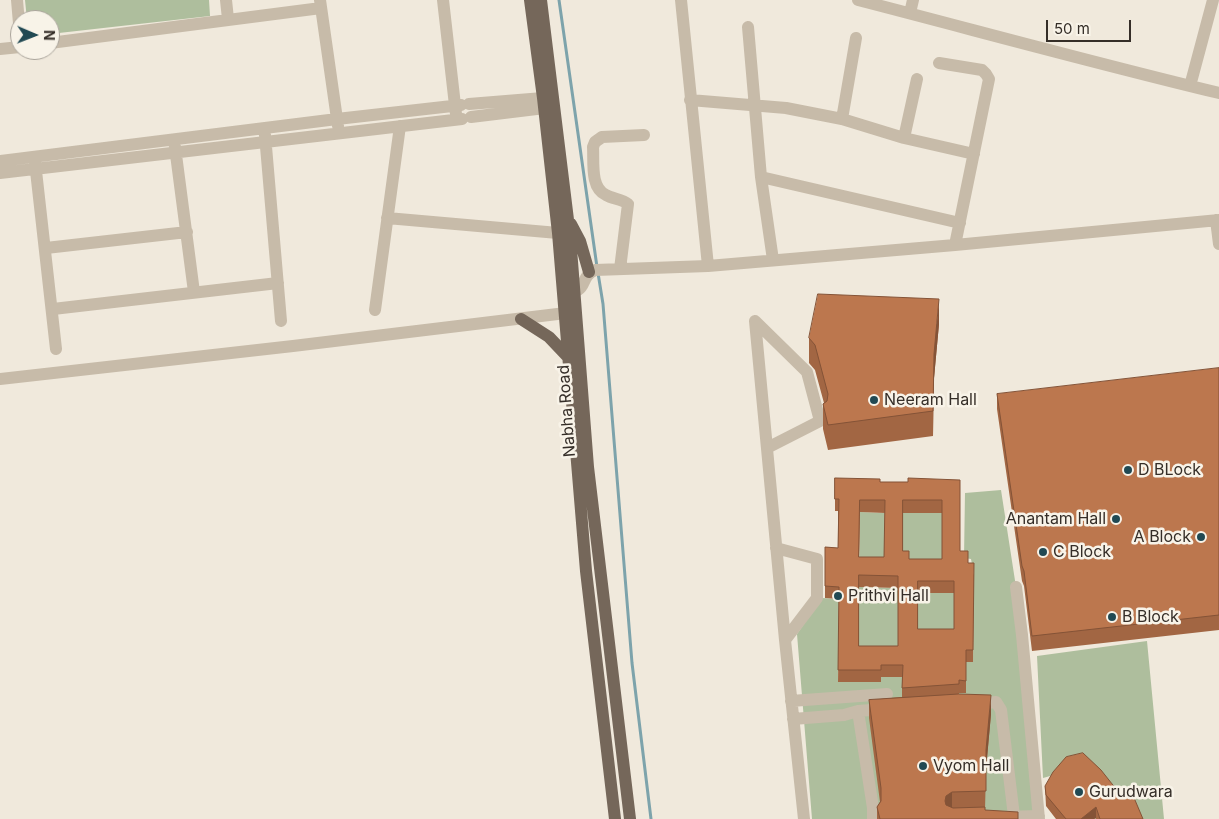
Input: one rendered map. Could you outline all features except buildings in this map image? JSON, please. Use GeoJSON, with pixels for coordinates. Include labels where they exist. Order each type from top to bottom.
{"type":"FeatureCollection","features":[{"type":"Feature","properties":{"kind":"main road","name":"Nabha Road"},"geometry":{"type":"LineString","coordinates":[[530,0],[568,220],[570,312],[588,467],[590,540],[615,819]]}},
{"type":"Feature","properties":{"kind":"main road","name":"Nabha Road"},"geometry":{"type":"LineString","coordinates":[[541,0],[558,232],[569,292]]}},
{"type":"Feature","properties":{"kind":"main road"},"geometry":{"type":"LineString","coordinates":[[568,220],[595,271]]}},
{"type":"Feature","properties":{"kind":"main road","name":"Nabha Road"},"geometry":{"type":"LineString","coordinates":[[570,312],[568,357],[590,540],[630,819]]}},
{"type":"Feature","properties":{"kind":"main road"},"geometry":{"type":"LineString","coordinates":[[521,319],[549,337],[568,357]]}},
{"type":"Feature","properties":{"kind":"street"},"geometry":{"type":"LineString","coordinates":[[226,0],[228,19]]}},
{"type":"Feature","properties":{"kind":"street"},"geometry":{"type":"LineString","coordinates":[[443,0],[463,112]]}},
{"type":"Feature","properties":{"kind":"street"},"geometry":{"type":"LineString","coordinates":[[681,0],[708,266]]}},
{"type":"Feature","properties":{"kind":"street"},"geometry":{"type":"LineString","coordinates":[[858,0],[1219,94]]}},
{"type":"Feature","properties":{"kind":"street"},"geometry":{"type":"LineString","coordinates":[[910,13],[913,0]]}},
{"type":"Feature","properties":{"kind":"street"},"geometry":{"type":"LineString","coordinates":[[1190,86],[1212,0]]}},
{"type":"Feature","properties":{"kind":"street"},"geometry":{"type":"LineString","coordinates":[[60,42],[228,19],[321,4],[336,119],[340,133]]}},
{"type":"Feature","properties":{"kind":"street"},"geometry":{"type":"LineString","coordinates":[[748,27],[760,177],[773,260]]}},
{"type":"Feature","properties":{"kind":"street"},"geometry":{"type":"LineString","coordinates":[[842,119],[856,38]]}},
{"type":"Feature","properties":{"kind":"street"},"geometry":{"type":"LineString","coordinates":[[939,63],[982,70],[989,79],[955,245]]}},
{"type":"Feature","properties":{"kind":"street"},"geometry":{"type":"LineString","coordinates":[[904,138],[918,79]]}},
{"type":"Feature","properties":{"kind":"street"},"geometry":{"type":"LineString","coordinates":[[690,100],[786,108],[842,119],[904,138],[974,154]]}},
{"type":"Feature","properties":{"kind":"street"},"geometry":{"type":"LineString","coordinates":[[0,173],[35,163],[174,139],[336,119],[463,112],[548,102]]}},
{"type":"Feature","properties":{"kind":"street"},"geometry":{"type":"LineString","coordinates":[[0,161],[35,163],[176,153],[400,126],[463,112]]}},
{"type":"Feature","properties":{"kind":"street"},"geometry":{"type":"LineString","coordinates":[[375,310],[400,126]]}},
{"type":"Feature","properties":{"kind":"street"},"geometry":{"type":"LineString","coordinates":[[264,128],[281,321]]}},
{"type":"Feature","properties":{"kind":"street"},"geometry":{"type":"LineString","coordinates":[[620,269],[628,204],[604,195],[598,188],[595,181],[593,147],[595,142],[602,137],[644,135]]}},
{"type":"Feature","properties":{"kind":"street"},"geometry":{"type":"LineString","coordinates":[[174,139],[194,292]]}},
{"type":"Feature","properties":{"kind":"street"},"geometry":{"type":"LineString","coordinates":[[35,163],[53,309],[56,349]]}},
{"type":"Feature","properties":{"kind":"street"},"geometry":{"type":"LineString","coordinates":[[760,177],[960,223]]}},
{"type":"Feature","properties":{"kind":"street"},"geometry":{"type":"LineString","coordinates":[[387,218],[558,232]]}},
{"type":"Feature","properties":{"kind":"street"},"geometry":{"type":"LineString","coordinates":[[569,292],[578,290],[585,278],[595,271],[708,266],[1218,220],[1219,244]]}},
{"type":"Feature","properties":{"kind":"street"},"geometry":{"type":"LineString","coordinates":[[46,248],[187,232]]}},
{"type":"Feature","properties":{"kind":"street"},"geometry":{"type":"LineString","coordinates":[[53,309],[278,283]]}},
{"type":"Feature","properties":{"kind":"street"},"geometry":{"type":"LineString","coordinates":[[0,379],[570,312]]}},
{"type":"Feature","properties":{"kind":"street"},"geometry":{"type":"LineString","coordinates":[[767,448],[820,421],[807,372],[755,321],[785,640],[794,719],[798,773],[804,819]]}},
{"type":"Feature","properties":{"kind":"street"},"geometry":{"type":"LineString","coordinates":[[776,548],[818,560],[817,598],[785,640]]}},
{"type":"Feature","properties":{"kind":"street"},"geometry":{"type":"LineString","coordinates":[[996,817],[1039,818],[1016,587]]}},
{"type":"Feature","properties":{"kind":"street"},"geometry":{"type":"LineString","coordinates":[[791,701],[887,694]]}},
{"type":"Feature","properties":{"kind":"street"},"geometry":{"type":"LineString","coordinates":[[966,705],[996,702],[1001,710],[1014,816]]}},
{"type":"Feature","properties":{"kind":"street"},"geometry":{"type":"LineString","coordinates":[[794,719],[844,714],[858,710],[898,708]]}},
{"type":"Feature","properties":{"kind":"street"},"geometry":{"type":"LineString","coordinates":[[858,710],[873,819],[880,819]]}},
{"type":"Feature","properties":{"kind":"green space"},"geometry":{"type":"Polygon","coordinates":[[[25,0],[209,0],[210,16],[60,33],[60,10],[26,10],[25,0]]]}},
{"type":"Feature","properties":{"kind":"green space"},"geometry":{"type":"Polygon","coordinates":[[[1001,490],[1016,587],[1034,819],[812,819],[797,634],[822,598],[839,599],[838,682],[881,677],[903,677],[959,693],[966,693],[960,662],[973,662],[974,575],[971,559],[964,558],[965,493],[1001,490]]]}},
{"type":"Feature","properties":{"kind":"green space"},"geometry":{"type":"Polygon","coordinates":[[[860,512],[885,513],[884,569],[859,569],[860,512]]]}},
{"type":"Feature","properties":{"kind":"green space"},"geometry":{"type":"Polygon","coordinates":[[[903,513],[942,513],[942,571],[903,563],[903,513]]]}},
{"type":"Feature","properties":{"kind":"green space"},"geometry":{"type":"Polygon","coordinates":[[[859,587],[898,588],[898,658],[859,658],[859,587]]]}},
{"type":"Feature","properties":{"kind":"green space"},"geometry":{"type":"Polygon","coordinates":[[[918,593],[954,593],[954,641],[918,641],[918,593]]]}},
{"type":"Feature","properties":{"kind":"green space"},"geometry":{"type":"Polygon","coordinates":[[[1147,641],[1164,819],[1094,819],[1116,800],[1061,773],[1043,778],[1037,656],[1147,641]]]}},
{"type":"Feature","properties":{"kind":"waterway"},"geometry":{"type":"LineString","coordinates":[[559,0],[597,267]]}},
{"type":"Feature","properties":{"kind":"waterway"},"geometry":{"type":"LineString","coordinates":[[598,273],[603,304],[632,663],[651,819]]}},
{"type":"Feature","properties":{"kind":"place","name":"Neeram Hall"},"geometry":{"type":"Point","coordinates":[874,400]}},
{"type":"Feature","properties":{"kind":"place","name":"D BLock"},"geometry":{"type":"Point","coordinates":[1128,470]}},
{"type":"Feature","properties":{"kind":"place","name":"Anantam Hall"},"geometry":{"type":"Point","coordinates":[1116,519]}},
{"type":"Feature","properties":{"kind":"place","name":"A Block"},"geometry":{"type":"Point","coordinates":[1201,537]}},
{"type":"Feature","properties":{"kind":"place","name":"C Block"},"geometry":{"type":"Point","coordinates":[1043,552]}},
{"type":"Feature","properties":{"kind":"place","name":"Prithvi Hall"},"geometry":{"type":"Point","coordinates":[838,596]}},
{"type":"Feature","properties":{"kind":"place","name":"B Block"},"geometry":{"type":"Point","coordinates":[1112,617]}},
{"type":"Feature","properties":{"kind":"place","name":"Vyom Hall"},"geometry":{"type":"Point","coordinates":[923,766]}},
{"type":"Feature","properties":{"kind":"place","name":"Gurudwara"},"geometry":{"type":"Point","coordinates":[1079,792]}}]}
